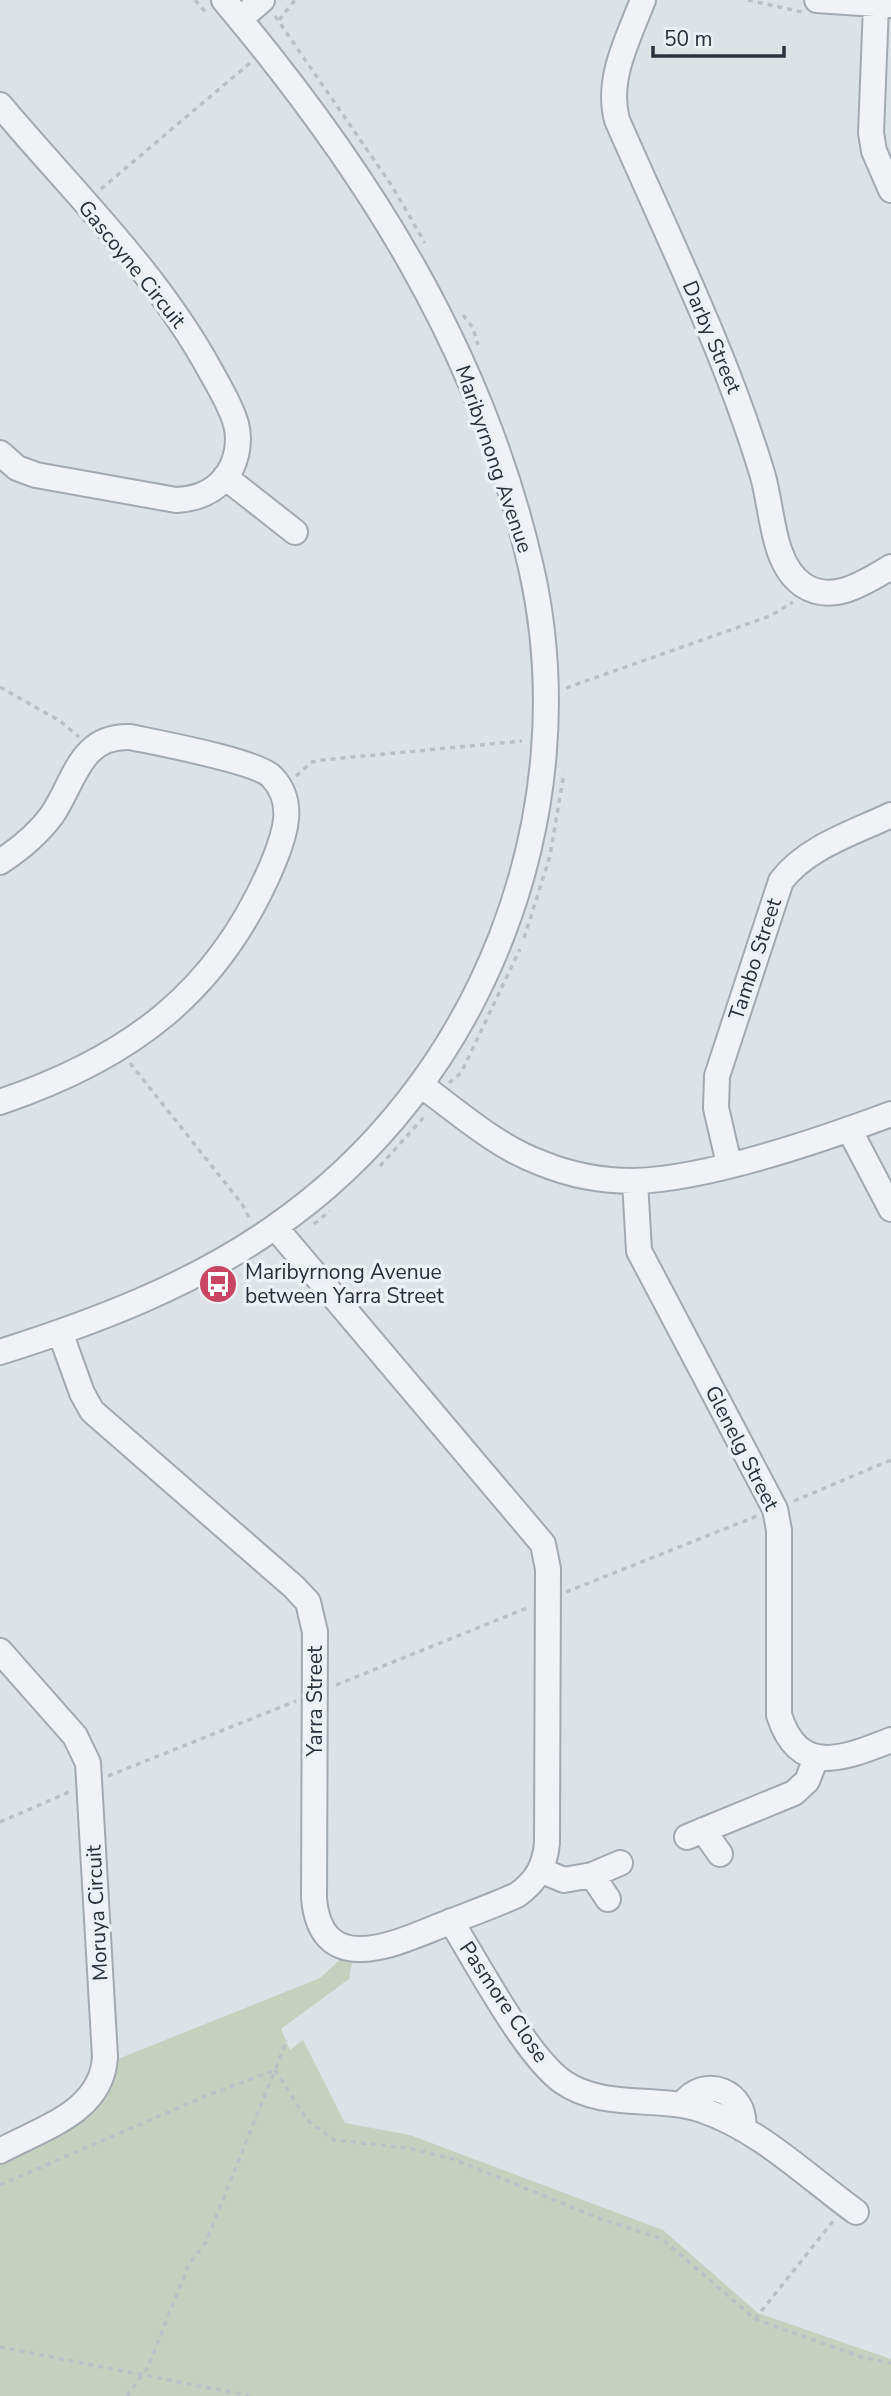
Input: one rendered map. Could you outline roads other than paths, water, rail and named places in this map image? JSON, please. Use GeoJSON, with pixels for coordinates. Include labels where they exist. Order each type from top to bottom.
{"type":"FeatureCollection","features":[{"type":"Feature","properties":{"kind":"street","name":"Darby Street"},"geometry":{"type":"LineString","coordinates":[[643,0],[613,84],[612,103],[617,120],[735,388],[765,480],[782,559],[791,575],[805,586],[822,592],[840,593],[891,567]]}},
{"type":"Feature","properties":{"kind":"street"},"geometry":{"type":"LineString","coordinates":[[817,0],[884,5],[871,133],[874,151],[891,190]]}},
{"type":"Feature","properties":{"kind":"street"},"geometry":{"type":"LineString","coordinates":[[227,15],[261,1]]}},
{"type":"Feature","properties":{"kind":"street","name":"Maribyrnong Avenue"},"geometry":{"type":"LineString","coordinates":[[0,1352],[60,1332],[167,1289],[354,1162],[441,1088],[461,1024],[507,926],[528,857],[541,785],[546,713],[538,605],[522,534],[492,439],[433,303],[359,174],[257,57],[227,15]]}},
{"type":"Feature","properties":{"kind":"street","name":"Gascoyne Circuit"},"geometry":{"type":"LineString","coordinates":[[0,105],[166,300],[218,386],[238,434],[237,452],[225,477]]}},
{"type":"Feature","properties":{"kind":"street"},"geometry":{"type":"LineString","coordinates":[[0,453],[17,468],[36,475],[167,499],[195,498],[212,490],[225,477],[295,532]]}},
{"type":"Feature","properties":{"kind":"street"},"geometry":{"type":"LineString","coordinates":[[0,862],[26,843],[50,817],[83,756],[97,744],[113,738],[130,737],[251,764],[267,772],[279,785],[286,801],[285,828],[267,878],[242,926],[192,990],[153,1026],[119,1049],[60,1080],[0,1102]]}},
{"type":"Feature","properties":{"kind":"street","name":"Tambo Street"},"geometry":{"type":"LineString","coordinates":[[729,1164],[716,1108],[717,1076],[781,881],[793,865],[808,854],[891,815]]}},
{"type":"Feature","properties":{"kind":"street"},"geometry":{"type":"LineString","coordinates":[[441,1088],[504,1145],[539,1163],[576,1175],[635,1181],[676,1176],[729,1164],[891,1114]]}},
{"type":"Feature","properties":{"kind":"street"},"geometry":{"type":"LineString","coordinates":[[849,1129],[891,1209]]}},
{"type":"Feature","properties":{"kind":"street","name":"Glenelg Street"},"geometry":{"type":"LineString","coordinates":[[635,1181],[639,1251],[775,1508],[779,1530],[779,1716],[789,1739],[816,1758]]}},
{"type":"Feature","properties":{"kind":"street"},"geometry":{"type":"LineString","coordinates":[[262,1227],[539,1536],[548,1560],[547,1843],[540,1870],[564,1880],[592,1875],[620,1863]]}},
{"type":"Feature","properties":{"kind":"street","name":"Yarra Street"},"geometry":{"type":"LineString","coordinates":[[60,1332],[82,1393],[92,1410],[302,1594],[314,1622],[314,1898],[320,1922],[342,1945],[368,1951],[517,1895],[540,1870]]}},
{"type":"Feature","properties":{"kind":"street","name":"Moruya Circuit"},"geometry":{"type":"LineString","coordinates":[[0,1651],[80,1745],[88,1763],[105,2056],[103,2076],[94,2094],[81,2108],[0,2151]]}},
{"type":"Feature","properties":{"kind":"street"},"geometry":{"type":"LineString","coordinates":[[720,1854],[695,1834],[794,1794],[807,1781],[816,1758],[849,1756],[891,1740]]}},
{"type":"Feature","properties":{"kind":"street"},"geometry":{"type":"LineString","coordinates":[[592,1875],[608,1899]]}},
{"type":"Feature","properties":{"kind":"street","name":"Pasmore Close"},"geometry":{"type":"LineString","coordinates":[[451,1922],[534,2052],[552,2073],[575,2089],[602,2098],[682,2105],[714,2114],[744,2130],[850,2208]]}},
{"type":"Feature","properties":{"kind":"place","name":"Maribyrnong Avenue between Yarra Street"},"geometry":{"type":"Point","coordinates":[218,1284]}}]}
